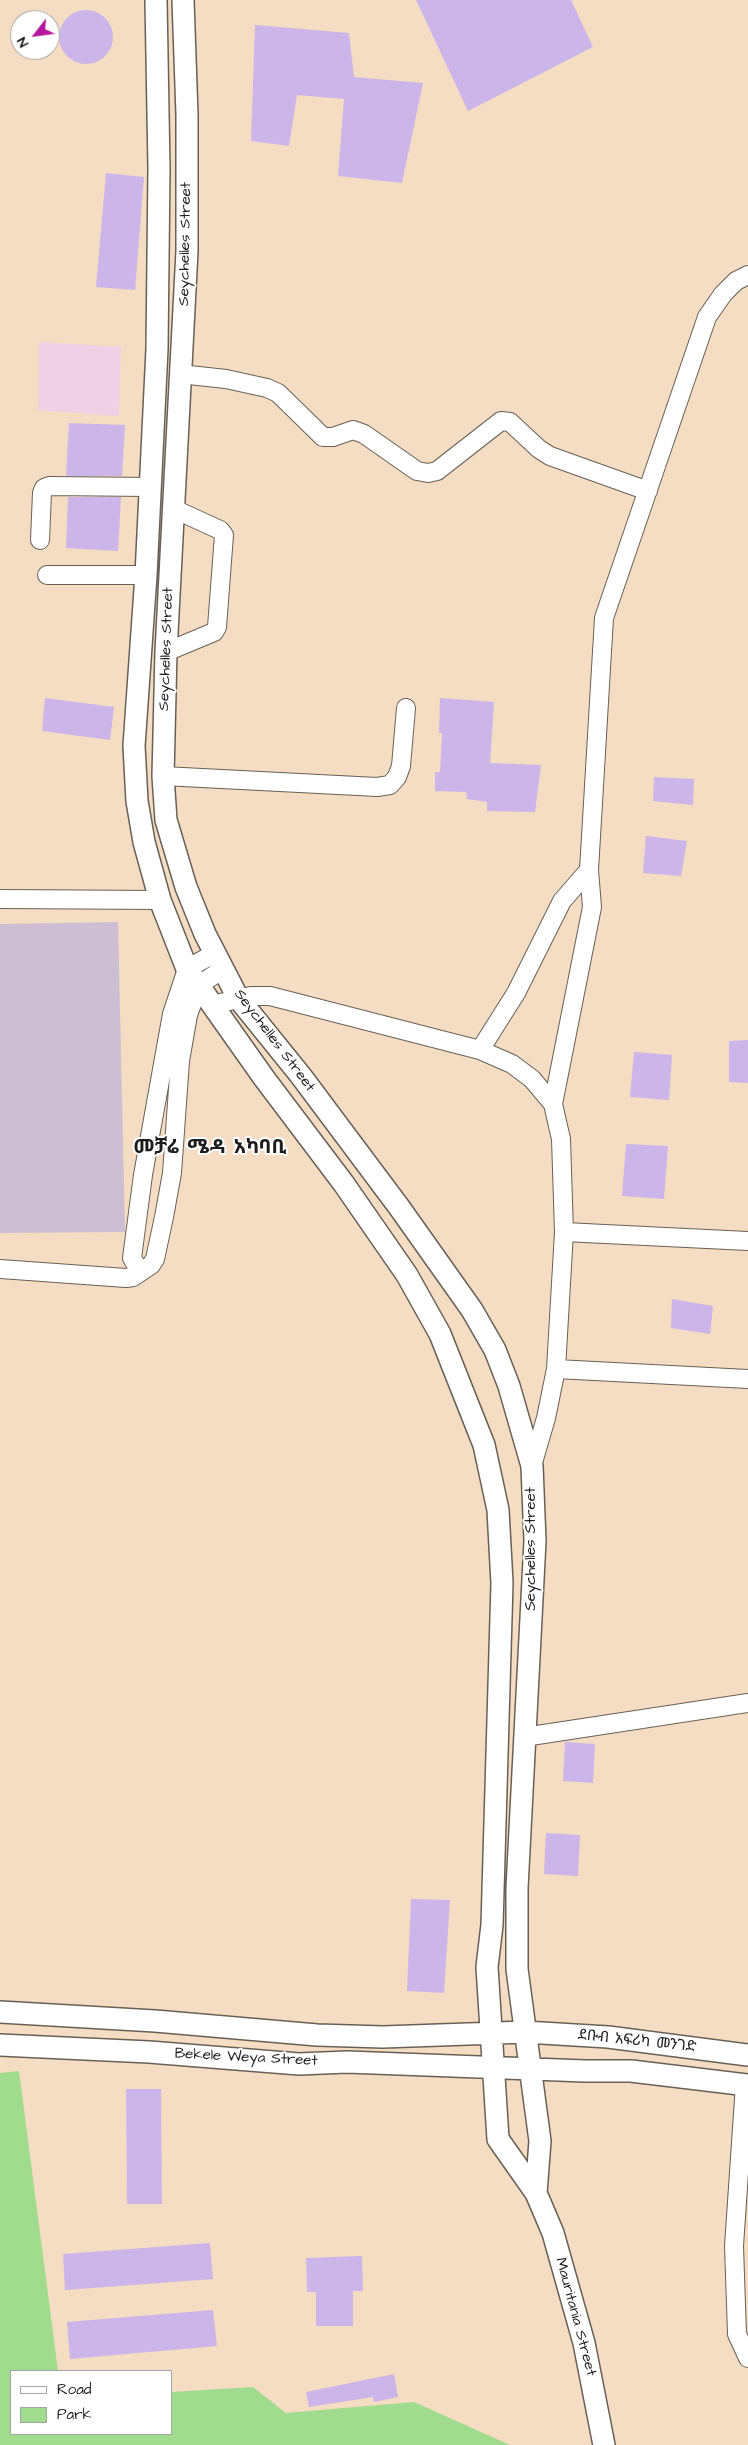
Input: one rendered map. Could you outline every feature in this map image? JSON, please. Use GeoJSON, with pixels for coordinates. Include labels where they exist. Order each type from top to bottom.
{"type":"FeatureCollection","features":[{"type":"Feature","properties":{"kind":"main road","name":"Seychelles Street"},"geometry":{"type":"LineString","coordinates":[[156,0],[159,168],[158,330],[146,575],[134,746],[140,818],[144,842],[160,900],[193,977],[284,1106],[344,1184],[407,1275],[440,1334],[484,1445],[498,1510],[502,1583],[492,1925],[487,1968],[492,2067]]}},
{"type":"Feature","properties":{"kind":"main road","name":"Seychelles Street"},"geometry":{"type":"LineString","coordinates":[[183,0],[187,115],[187,250],[166,652],[163,776],[169,830],[186,887],[219,961],[238,998],[312,1091],[472,1310],[495,1350],[509,1386],[532,1466],[535,1541],[517,1888],[516,1969],[530,2068]]}},
{"type":"Feature","properties":{"kind":"main road","name":"ደቡብ አፍሪካ መንገድ"},"geometry":{"type":"LineString","coordinates":[[0,2012],[155,2021],[317,2035],[383,2037],[525,2032],[608,2037],[748,2054]]}},
{"type":"Feature","properties":{"kind":"main road","name":"Bekele Weya Street"},"geometry":{"type":"LineString","coordinates":[[0,2046],[149,2052],[299,2064],[347,2062],[530,2068]]}},
{"type":"Feature","properties":{"kind":"main road","name":"Mauritania Street"},"geometry":{"type":"LineString","coordinates":[[492,2067],[498,2139],[536,2193],[553,2233],[584,2343],[604,2445]]}},
{"type":"Feature","properties":{"kind":"main road","name":"ደቡብ አፍሪካ መንገድ"},"geometry":{"type":"LineString","coordinates":[[530,2068],[631,2071],[746,2085]]}},
{"type":"Feature","properties":{"kind":"main road","name":"Mauritania Street"},"geometry":{"type":"LineString","coordinates":[[530,2068],[540,2141],[536,2193]]}},
{"type":"Feature","properties":{"kind":"street"},"geometry":{"type":"LineString","coordinates":[[532,1466],[546,1418],[556,1369],[564,1232],[561,1139],[553,1104],[592,907],[589,870],[604,618],[707,317],[723,294],[736,281],[748,275]]}},
{"type":"Feature","properties":{"kind":"street"},"geometry":{"type":"LineString","coordinates":[[180,374],[226,379],[268,388],[278,393],[322,436],[333,437],[353,430],[364,434],[417,471],[428,473],[437,471],[501,421],[510,422],[539,449],[550,456],[648,491]]}},
{"type":"Feature","properties":{"kind":"street"},"geometry":{"type":"LineString","coordinates":[[40,540],[42,494],[44,488],[50,486],[150,487]]}},
{"type":"Feature","properties":{"kind":"street"},"geometry":{"type":"LineString","coordinates":[[166,652],[214,632],[217,628],[224,535],[220,530],[174,509]]}},
{"type":"Feature","properties":{"kind":"street"},"geometry":{"type":"LineString","coordinates":[[47,574],[146,575]]}},
{"type":"Feature","properties":{"kind":"street"},"geometry":{"type":"LineString","coordinates":[[163,776],[377,787],[390,785],[397,778],[401,766],[406,708]]}},
{"type":"Feature","properties":{"kind":"street"},"geometry":{"type":"LineString","coordinates":[[480,1050],[516,994],[562,901],[589,870]]}},
{"type":"Feature","properties":{"kind":"street"},"geometry":{"type":"LineString","coordinates":[[0,899],[160,900]]}},
{"type":"Feature","properties":{"kind":"street"},"geometry":{"type":"LineString","coordinates":[[140,1272],[132,1258],[143,1175],[170,1023],[178,990],[193,977],[219,961]]}},
{"type":"Feature","properties":{"kind":"street"},"geometry":{"type":"LineString","coordinates":[[0,1269],[126,1278],[151,1265],[155,1259],[172,1173],[180,1061],[193,977]]}},
{"type":"Feature","properties":{"kind":"street"},"geometry":{"type":"LineString","coordinates":[[212,1005],[238,998],[270,996],[480,1050],[512,1064],[532,1080],[553,1104]]}},
{"type":"Feature","properties":{"kind":"street"},"geometry":{"type":"LineString","coordinates":[[564,1232],[748,1241]]}},
{"type":"Feature","properties":{"kind":"street"},"geometry":{"type":"LineString","coordinates":[[556,1369],[748,1379]]}},
{"type":"Feature","properties":{"kind":"street"},"geometry":{"type":"LineString","coordinates":[[524,1737],[748,1703]]}},
{"type":"Feature","properties":{"kind":"street"},"geometry":{"type":"LineString","coordinates":[[746,2085],[737,2334],[748,2358]]}},
{"type":"Feature","properties":{"kind":"shaded area"},"geometry":{"type":"Polygon","coordinates":[[[39,342],[121,347],[119,416],[38,410],[39,342]]]}},
{"type":"Feature","properties":{"kind":"shaded area"},"geometry":{"type":"Polygon","coordinates":[[[118,922],[125,1232],[0,1233],[0,924],[118,922]]]}},
{"type":"Feature","properties":{"kind":"green space"},"geometry":{"type":"Polygon","coordinates":[[[19,2071],[58,2370],[10,2370],[10,2435],[172,2435],[172,2392],[253,2387],[286,2413],[414,2402],[510,2445],[0,2445],[0,2073],[19,2071]]]}},
{"type":"Feature","properties":{"kind":"building"},"geometry":{"type":"Polygon","coordinates":[[[416,0],[571,0],[593,47],[468,111],[416,0]]]}},
{"type":"Feature","properties":{"kind":"building"},"geometry":{"type":"Polygon","coordinates":[[[86,10],[96,12],[105,18],[112,32],[111,47],[105,56],[96,62],[86,64],[76,62],[67,56],[61,47],[61,27],[67,18],[76,12],[86,10]]]}},
{"type":"Feature","properties":{"kind":"building"},"geometry":{"type":"Polygon","coordinates":[[[255,25],[349,33],[354,77],[423,83],[402,183],[338,176],[344,99],[297,95],[289,146],[251,141],[255,25]]]}},
{"type":"Feature","properties":{"kind":"building"},"geometry":{"type":"Polygon","coordinates":[[[106,173],[144,177],[135,290],[96,287],[106,173]]]}},
{"type":"Feature","properties":{"kind":"building"},"geometry":{"type":"Polygon","coordinates":[[[69,423],[125,425],[122,476],[66,476],[69,423]]]}},
{"type":"Feature","properties":{"kind":"building"},"geometry":{"type":"Polygon","coordinates":[[[68,497],[121,497],[118,551],[66,548],[68,497]]]}},
{"type":"Feature","properties":{"kind":"building"},"geometry":{"type":"Polygon","coordinates":[[[45,698],[114,707],[110,740],[42,731],[45,698]]]}},
{"type":"Feature","properties":{"kind":"building"},"geometry":{"type":"Polygon","coordinates":[[[440,698],[494,702],[490,763],[541,765],[535,812],[487,811],[487,802],[467,799],[466,792],[435,791],[435,772],[440,772],[442,733],[439,733],[440,698]]]}},
{"type":"Feature","properties":{"kind":"building"},"geometry":{"type":"Polygon","coordinates":[[[654,777],[694,779],[693,805],[653,801],[654,777]]]}},
{"type":"Feature","properties":{"kind":"building"},"geometry":{"type":"Polygon","coordinates":[[[646,836],[687,841],[681,876],[643,873],[646,836]]]}},
{"type":"Feature","properties":{"kind":"building"},"geometry":{"type":"Polygon","coordinates":[[[748,1040],[748,1083],[729,1082],[729,1041],[748,1040]]]}},
{"type":"Feature","properties":{"kind":"building"},"geometry":{"type":"Polygon","coordinates":[[[634,1052],[672,1055],[669,1100],[630,1097],[634,1052]]]}},
{"type":"Feature","properties":{"kind":"building"},"geometry":{"type":"Polygon","coordinates":[[[626,1144],[668,1146],[664,1199],[622,1196],[626,1144]]]}},
{"type":"Feature","properties":{"kind":"building"},"geometry":{"type":"Polygon","coordinates":[[[672,1299],[713,1306],[710,1334],[671,1328],[672,1299]]]}},
{"type":"Feature","properties":{"kind":"building"},"geometry":{"type":"Polygon","coordinates":[[[565,1742],[595,1744],[593,1783],[563,1781],[565,1742]]]}},
{"type":"Feature","properties":{"kind":"building"},"geometry":{"type":"Polygon","coordinates":[[[546,1833],[580,1835],[578,1876],[544,1874],[546,1833]]]}},
{"type":"Feature","properties":{"kind":"building"},"geometry":{"type":"Polygon","coordinates":[[[411,1899],[450,1900],[444,1993],[407,1991],[411,1899]]]}},
{"type":"Feature","properties":{"kind":"building"},"geometry":{"type":"Polygon","coordinates":[[[126,2089],[161,2089],[162,2204],[127,2204],[126,2089]]]}},
{"type":"Feature","properties":{"kind":"building"},"geometry":{"type":"Polygon","coordinates":[[[210,2243],[213,2279],[65,2290],[63,2254],[210,2243]]]}},
{"type":"Feature","properties":{"kind":"building"},"geometry":{"type":"Polygon","coordinates":[[[362,2256],[363,2291],[353,2291],[353,2326],[316,2326],[316,2292],[307,2292],[306,2258],[362,2256]]]}},
{"type":"Feature","properties":{"kind":"building"},"geometry":{"type":"Polygon","coordinates":[[[213,2310],[217,2346],[70,2359],[67,2322],[213,2310]]]}},
{"type":"Feature","properties":{"kind":"building"},"geometry":{"type":"Polygon","coordinates":[[[394,2374],[398,2397],[374,2402],[373,2397],[309,2407],[306,2392],[394,2374]]]}},
{"type":"Feature","properties":{"kind":"district","name":"መቻሬ ሜዳ አካባቢ"},"geometry":{"type":"Point","coordinates":[210,1149]}}]}
